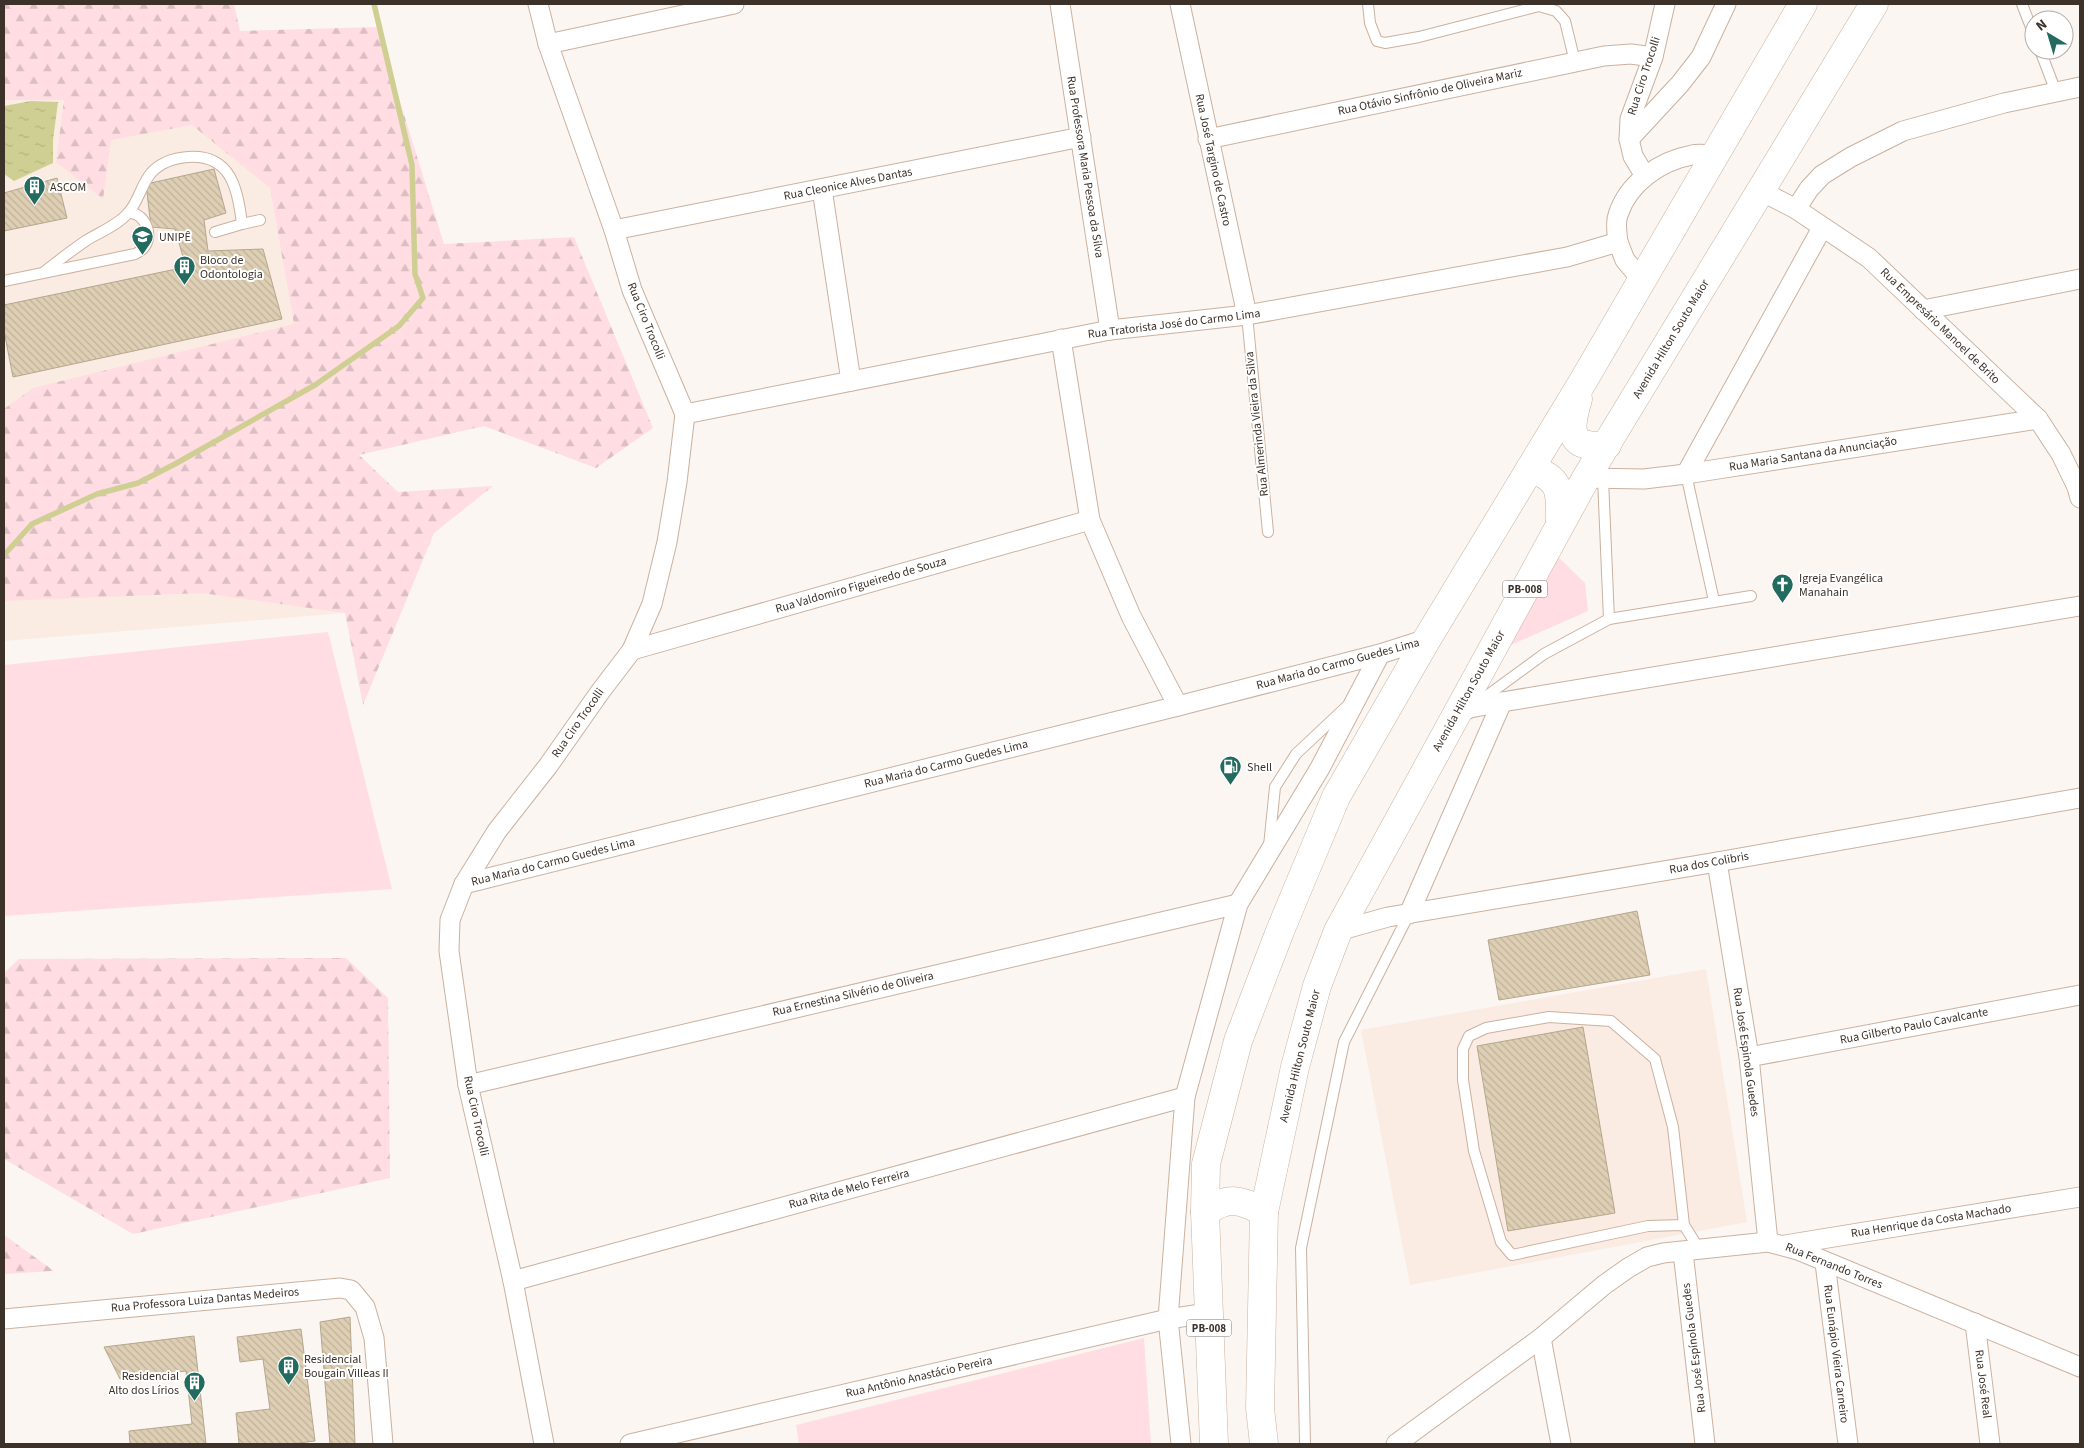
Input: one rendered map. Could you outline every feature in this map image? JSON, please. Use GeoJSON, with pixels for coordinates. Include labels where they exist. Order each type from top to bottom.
{"type":"FeatureCollection","features":[{"type":"Feature","properties":{"kind":"main road","name":"PB-008"},"geometry":{"type":"LineString","coordinates":[[1214,1444],[1205,1212],[1206,1164],[1238,1041],[1280,931],[1336,797],[1427,639],[1582,383],[1803,4]]}},
{"type":"Feature","properties":{"kind":"main road","name":"Avenida Hilton Souto Maior"},"geometry":{"type":"LineString","coordinates":[[1264,1444],[1260,1408],[1264,1212],[1295,1067],[1317,986],[1338,931],[1463,711],[1560,524],[1595,479],[1607,445],[1874,4]]}},
{"type":"Feature","properties":{"kind":"main road"},"geometry":{"type":"LineString","coordinates":[[1582,383],[1572,421],[1572,431],[1576,439],[1584,445],[1592,447],[1607,445]]}},
{"type":"Feature","properties":{"kind":"main road"},"geometry":{"type":"LineString","coordinates":[[1530,469],[1546,474],[1555,482],[1560,500],[1560,524]]}},
{"type":"Feature","properties":{"kind":"main road"},"geometry":{"type":"LineString","coordinates":[[1205,1212],[1227,1200],[1248,1204],[1264,1212]]}},
{"type":"Feature","properties":{"kind":"street","name":"Rua Ciro Trocolli"},"geometry":{"type":"LineString","coordinates":[[538,4],[548,44],[614,230],[632,290],[685,414],[677,482],[663,560],[652,604],[632,650],[548,766],[497,831],[464,884],[450,920],[449,951],[468,1085],[513,1281],[544,1444]]}},
{"type":"Feature","properties":{"kind":"street"},"geometry":{"type":"LineString","coordinates":[[548,44],[734,4]]}},
{"type":"Feature","properties":{"kind":"street","name":"Rua Professora Maria Pessoa da Silva"},"geometry":{"type":"LineString","coordinates":[[1060,4],[1110,330]]}},
{"type":"Feature","properties":{"kind":"street","name":"Rua José Targino de Castro"},"geometry":{"type":"LineString","coordinates":[[1180,4],[1247,315]]}},
{"type":"Feature","properties":{"kind":"street","name":"Rua Ciro Trocolli"},"geometry":{"type":"LineString","coordinates":[[1645,176],[1633,156],[1629,139],[1630,119],[1653,57],[1665,4]]}},
{"type":"Feature","properties":{"kind":"street"},"geometry":{"type":"LineString","coordinates":[[1629,139],[1680,84],[1701,57],[1726,4]]}},
{"type":"Feature","properties":{"kind":"street","name":"Rua Otávio Sinfrônio de Oliveira Mariz"},"geometry":{"type":"LineString","coordinates":[[1208,139],[1604,56],[1631,54],[1653,57]]}},
{"type":"Feature","properties":{"kind":"street"},"geometry":{"type":"LineString","coordinates":[[1796,209],[1809,189],[1822,175],[1851,156],[1903,131],[2004,103],[2080,87]]}},
{"type":"Feature","properties":{"kind":"street","name":"Rua Cleonice Alves Dantas"},"geometry":{"type":"LineString","coordinates":[[614,230],[1081,137]]}},
{"type":"Feature","properties":{"kind":"street"},"geometry":{"type":"LineString","coordinates":[[1642,280],[1626,260],[1618,242],[1617,217],[1628,195],[1645,176],[1669,161],[1694,154],[1715,155]]}},
{"type":"Feature","properties":{"kind":"street"},"geometry":{"type":"LineString","coordinates":[[822,188],[851,381]]}},
{"type":"Feature","properties":{"kind":"street","name":"Rua Empresário Manoel de Brito"},"geometry":{"type":"LineString","coordinates":[[1761,191],[1796,209],[1869,258],[2038,419],[2061,454],[2079,490]]}},
{"type":"Feature","properties":{"kind":"street"},"geometry":{"type":"LineString","coordinates":[[1686,474],[1822,228]]}},
{"type":"Feature","properties":{"kind":"street","name":"Rua Tratorista José do Carmo Lima"},"geometry":{"type":"LineString","coordinates":[[685,414],[1061,339],[1110,330],[1247,315],[1567,257],[1618,242]]}},
{"type":"Feature","properties":{"kind":"street"},"geometry":{"type":"LineString","coordinates":[[1923,310],[2080,280]]}},
{"type":"Feature","properties":{"kind":"street"},"geometry":{"type":"LineString","coordinates":[[1061,339],[1090,520],[1131,616],[1178,706]]}},
{"type":"Feature","properties":{"kind":"street","name":"Rua Maria Santana da Anunciação"},"geometry":{"type":"LineString","coordinates":[[1595,479],[1644,479],[1686,474],[2038,419]]}},
{"type":"Feature","properties":{"kind":"street","name":"Rua Valdomiro Figueiredo de Souza"},"geometry":{"type":"LineString","coordinates":[[632,650],[1090,520]]}},
{"type":"Feature","properties":{"kind":"street"},"geometry":{"type":"LineString","coordinates":[[1463,711],[1502,702],[2080,606]]}},
{"type":"Feature","properties":{"kind":"street","name":"Rua Maria do Carmo Guedes Lima"},"geometry":{"type":"LineString","coordinates":[[464,884],[1178,706],[1380,654],[1427,639]]}},
{"type":"Feature","properties":{"kind":"street"},"geometry":{"type":"LineString","coordinates":[[1181,1444],[1168,1318],[1185,1097],[1238,904],[1320,768],[1380,654]]}},
{"type":"Feature","properties":{"kind":"street"},"geometry":{"type":"LineString","coordinates":[[1409,914],[1502,702]]}},
{"type":"Feature","properties":{"kind":"street","name":"Rua dos Colibris"},"geometry":{"type":"LineString","coordinates":[[1338,931],[1409,914],[2080,798]]}},
{"type":"Feature","properties":{"kind":"street","name":"Rua José Espinola Guedes"},"geometry":{"type":"LineString","coordinates":[[1717,862],[1775,1244]]}},
{"type":"Feature","properties":{"kind":"street","name":"Rua Ernestina Silvério de Oliveira"},"geometry":{"type":"LineString","coordinates":[[468,1085],[1238,904]]}},
{"type":"Feature","properties":{"kind":"street","name":"Rua Gilberto Paulo Cavalcante"},"geometry":{"type":"LineString","coordinates":[[1748,1057],[2080,995]]}},
{"type":"Feature","properties":{"kind":"street","name":"Rua Rita de Melo Ferreira"},"geometry":{"type":"LineString","coordinates":[[513,1281],[1185,1097]]}},
{"type":"Feature","properties":{"kind":"street","name":"Rua Henrique da Costa Machado"},"geometry":{"type":"LineString","coordinates":[[1775,1244],[2080,1197]]}},
{"type":"Feature","properties":{"kind":"street","name":"Rua Fernando Torres"},"geometry":{"type":"LineString","coordinates":[[1396,1444],[1416,1438],[1628,1268],[1647,1258],[1663,1253],[1775,1244],[1975,1323],[2080,1367]]}},
{"type":"Feature","properties":{"kind":"street","name":"Rua José Espínola Guedes"},"geometry":{"type":"LineString","coordinates":[[1691,1251],[1705,1444]]}},
{"type":"Feature","properties":{"kind":"street","name":"Rua Eunápio Vieira Carneiro"},"geometry":{"type":"LineString","coordinates":[[1825,1263],[1848,1444]]}},
{"type":"Feature","properties":{"kind":"street","name":"Rua Professora Luiza Dantas Medeiros"},"geometry":{"type":"LineString","coordinates":[[4,1318],[340,1288],[351,1290],[365,1307],[374,1338],[383,1444]]}},
{"type":"Feature","properties":{"kind":"street","name":"Rua Antônio Anastácio Pereira"},"geometry":{"type":"LineString","coordinates":[[630,1444],[1168,1318],[1208,1313]]}},
{"type":"Feature","properties":{"kind":"street","name":"Rua José Real"},"geometry":{"type":"LineString","coordinates":[[1975,1323],[1990,1444]]}},
{"type":"Feature","properties":{"kind":"street"},"geometry":{"type":"LineString","coordinates":[[1541,1338],[1562,1444]]}},
{"type":"Feature","properties":{"kind":"lane"},"geometry":{"type":"LineString","coordinates":[[1368,4],[1370,23],[1377,41],[1385,44],[1539,6],[1556,11],[1565,21],[1575,62]]}},
{"type":"Feature","properties":{"kind":"lane"},"geometry":{"type":"LineString","coordinates":[[2044,60],[2056,92]]}},
{"type":"Feature","properties":{"kind":"lane"},"geometry":{"type":"LineString","coordinates":[[44,272],[76,247],[129,213],[151,173],[164,163],[180,158],[201,156],[213,160],[229,173],[234,184],[242,224]]}},
{"type":"Feature","properties":{"kind":"lane"},"geometry":{"type":"LineString","coordinates":[[4,281],[135,254],[142,250],[148,242],[148,233],[139,216],[129,213]]}},
{"type":"Feature","properties":{"kind":"lane"},"geometry":{"type":"LineString","coordinates":[[215,232],[260,220]]}},
{"type":"Feature","properties":{"kind":"lane","name":"Rua Almerinda Vieira da Silva"},"geometry":{"type":"LineString","coordinates":[[1247,315],[1268,532]]}},
{"type":"Feature","properties":{"kind":"lane"},"geometry":{"type":"LineString","coordinates":[[1686,474],[1714,601]]}},
{"type":"Feature","properties":{"kind":"lane"},"geometry":{"type":"LineString","coordinates":[[1595,479],[1609,619]]}},
{"type":"Feature","properties":{"kind":"lane"},"geometry":{"type":"LineString","coordinates":[[1463,711],[1544,654],[1609,619],[1751,596]]}},
{"type":"Feature","properties":{"kind":"lane"},"geometry":{"type":"LineString","coordinates":[[1268,855],[1275,787],[1296,754],[1359,695]]}},
{"type":"Feature","properties":{"kind":"lane"},"geometry":{"type":"LineString","coordinates":[[1305,1444],[1301,1248],[1344,1042],[1409,914]]}},
{"type":"Feature","properties":{"kind":"lane"},"geometry":{"type":"LineString","coordinates":[[1684,1225],[1648,1226],[1512,1255],[1501,1242],[1474,1151],[1463,1080],[1463,1049],[1470,1036],[1486,1028],[1550,1017],[1611,1021],[1655,1059],[1673,1127],[1684,1225],[1691,1251]]}},
{"type":"Feature","properties":{"kind":"shaded area","name":"UNIPÊ"},"geometry":{"type":"Polygon","coordinates":[[[4,4],[234,4],[270,188],[345,613],[4,641],[4,4]]]}},
{"type":"Feature","properties":{"kind":"shaded area"},"geometry":{"type":"Polygon","coordinates":[[[1706,969],[1747,1222],[1410,1285],[1361,1030],[1706,969]]]}},
{"type":"Feature","properties":{"kind":"green space"},"geometry":{"type":"Polygon","coordinates":[[[4,4],[234,4],[240,31],[377,27],[444,244],[574,237],[653,428],[596,468],[484,426],[359,455],[398,492],[493,486],[434,533],[363,705],[345,613],[202,593],[4,601],[4,409],[33,388],[294,324],[270,188],[192,125],[111,140],[103,199],[56,162],[64,100],[4,100],[4,4]]]}},
{"type":"Feature","properties":{"kind":"green space"},"geometry":{"type":"Polygon","coordinates":[[[1548,547],[1585,583],[1588,611],[1479,659],[1548,547]]]}},
{"type":"Feature","properties":{"kind":"green space"},"geometry":{"type":"Polygon","coordinates":[[[328,632],[392,889],[4,916],[4,665],[328,632]]]}},
{"type":"Feature","properties":{"kind":"green space"},"geometry":{"type":"Polygon","coordinates":[[[346,958],[388,998],[390,1178],[133,1234],[4,1159],[4,973],[19,959],[346,958]]]}},
{"type":"Feature","properties":{"kind":"green space"},"geometry":{"type":"Polygon","coordinates":[[[4,1235],[54,1271],[4,1274],[4,1235]]]}},
{"type":"Feature","properties":{"kind":"green space"},"geometry":{"type":"Polygon","coordinates":[[[1144,1338],[1151,1444],[799,1444],[796,1425],[1144,1338]]]}},
{"type":"Feature","properties":{"kind":"water"},"geometry":{"type":"Polygon","coordinates":[[[31,101],[58,102],[53,140],[53,163],[14,181],[4,174],[4,106],[31,101]]]}},
{"type":"Feature","properties":{"kind":"building","name":"Bloco de Odontologia"},"geometry":{"type":"Polygon","coordinates":[[[214,169],[226,213],[204,220],[208,251],[263,249],[282,319],[13,377],[4,331],[4,305],[186,267],[175,229],[151,227],[146,184],[214,169]]]}},
{"type":"Feature","properties":{"kind":"building","name":"ASCOM"},"geometry":{"type":"Polygon","coordinates":[[[57,178],[67,218],[4,231],[4,193],[57,178]]]}},
{"type":"Feature","properties":{"kind":"building"},"geometry":{"type":"Polygon","coordinates":[[[1637,911],[1650,975],[1499,1000],[1488,940],[1637,911]]]}},
{"type":"Feature","properties":{"kind":"building"},"geometry":{"type":"Polygon","coordinates":[[[1583,1027],[1615,1213],[1508,1231],[1477,1046],[1583,1027]]]}},
{"type":"Feature","properties":{"kind":"building"},"geometry":{"type":"Polygon","coordinates":[[[350,1317],[355,1444],[330,1444],[320,1322],[350,1317]]]}},
{"type":"Feature","properties":{"kind":"building","name":"Residencial Bougain Villeas II"},"geometry":{"type":"Polygon","coordinates":[[[301,1329],[315,1441],[291,1444],[239,1444],[236,1413],[270,1409],[263,1359],[240,1362],[237,1337],[301,1329]]]}},
{"type":"Feature","properties":{"kind":"building","name":"Residencial Alto dos Lírios"},"geometry":{"type":"Polygon","coordinates":[[[194,1336],[206,1444],[130,1444],[129,1431],[192,1424],[186,1371],[120,1379],[104,1347],[194,1336]]]}},
{"type":"Feature","properties":{"kind":"waterway"},"geometry":{"type":"LineString","coordinates":[[4,555],[32,524],[97,494],[138,483],[315,385],[399,326],[423,298],[415,274],[412,165],[374,4]]}},
{"type":"Feature","properties":{"kind":"place","name":"ASCOM"},"geometry":{"type":"Point","coordinates":[34,206]}},
{"type":"Feature","properties":{"kind":"place","name":"UNIPÊ"},"geometry":{"type":"Point","coordinates":[143,256]}},
{"type":"Feature","properties":{"kind":"place","name":"Bloco de Odontologia"},"geometry":{"type":"Point","coordinates":[184,286]}},
{"type":"Feature","properties":{"kind":"place","name":"Igreja Evangélica Manahain"},"geometry":{"type":"Point","coordinates":[1783,604]}},
{"type":"Feature","properties":{"kind":"place","name":"Shell"},"geometry":{"type":"Point","coordinates":[1231,786]}},
{"type":"Feature","properties":{"kind":"place","name":"Residencial Bougain Villeas II"},"geometry":{"type":"Point","coordinates":[288,1385]}},
{"type":"Feature","properties":{"kind":"place","name":"Residencial Alto dos Lírios"},"geometry":{"type":"Point","coordinates":[195,1402]}}]}
